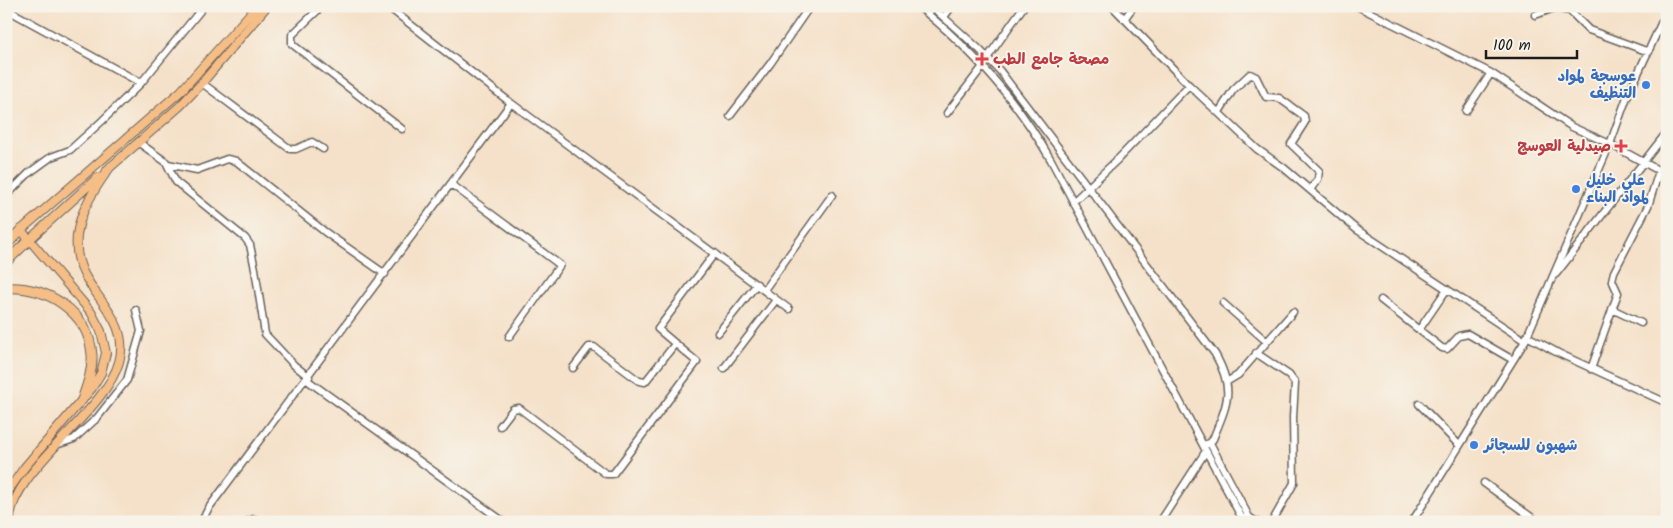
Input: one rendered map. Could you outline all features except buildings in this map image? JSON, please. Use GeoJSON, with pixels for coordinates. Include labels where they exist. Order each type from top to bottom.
{"type":"FeatureCollection","features":[{"type":"Feature","properties":{"kind":"highway"},"geometry":{"type":"LineString","coordinates":[[6,245],[21,230]]}},
{"type":"Feature","properties":{"kind":"highway"},"geometry":{"type":"LineString","coordinates":[[6,262],[29,240]]}},
{"type":"Feature","properties":{"kind":"highway"},"geometry":{"type":"LineString","coordinates":[[6,288],[36,290],[55,298],[65,305],[81,323],[92,355],[89,380],[82,400]]}},
{"type":"Feature","properties":{"kind":"main road"},"geometry":{"type":"LineString","coordinates":[[29,240],[202,83],[268,6]]}},
{"type":"Feature","properties":{"kind":"main road"},"geometry":{"type":"LineString","coordinates":[[6,494],[24,468],[98,380],[105,361],[105,343],[90,312],[21,230],[181,91],[256,7]]}},
{"type":"Feature","properties":{"kind":"main road"},"geometry":{"type":"LineString","coordinates":[[10,522],[10,513],[18,491],[113,377],[120,360],[121,342],[116,321],[83,272],[77,244],[78,224],[89,197],[111,166]]}},
{"type":"Feature","properties":{"kind":"street"},"geometry":{"type":"LineString","coordinates":[[6,196],[29,173],[51,157],[70,150],[141,83],[204,6]]}},
{"type":"Feature","properties":{"kind":"street"},"geometry":{"type":"LineString","coordinates":[[322,6],[292,35],[292,44],[402,129]]}},
{"type":"Feature","properties":{"kind":"street"},"geometry":{"type":"LineString","coordinates":[[387,6],[511,103],[789,309]]}},
{"type":"Feature","properties":{"kind":"street"},"geometry":{"type":"LineString","coordinates":[[730,116],[770,64],[810,6]]}},
{"type":"Feature","properties":{"kind":"street"},"geometry":{"type":"LineString","coordinates":[[918,6],[972,52],[1020,109],[1040,140],[1239,513],[1247,519],[1257,522]]}},
{"type":"Feature","properties":{"kind":"street"},"geometry":{"type":"LineString","coordinates":[[930,6],[988,57],[1048,133],[1214,354],[1228,381],[1225,408],[1210,443],[1204,448],[1160,522]]}},
{"type":"Feature","properties":{"kind":"street"},"geometry":{"type":"LineString","coordinates":[[944,17],[952,6]]}},
{"type":"Feature","properties":{"kind":"street"},"geometry":{"type":"LineString","coordinates":[[988,57],[1024,6]]}},
{"type":"Feature","properties":{"kind":"street"},"geometry":{"type":"LineString","coordinates":[[1112,6],[1189,85],[1257,149],[1356,229],[1526,338],[1667,403]]}},
{"type":"Feature","properties":{"kind":"street"},"geometry":{"type":"LineString","coordinates":[[1124,19],[1134,6]]}},
{"type":"Feature","properties":{"kind":"street"},"geometry":{"type":"LineString","coordinates":[[1357,6],[1491,73],[1572,127],[1610,144],[1667,175]]}},
{"type":"Feature","properties":{"kind":"street"},"geometry":{"type":"LineString","coordinates":[[1535,15],[1554,8],[1570,11],[1589,30],[1649,52]]}},
{"type":"Feature","properties":{"kind":"street"},"geometry":{"type":"LineString","coordinates":[[6,9],[141,83]]}},
{"type":"Feature","properties":{"kind":"street"},"geometry":{"type":"LineString","coordinates":[[1412,522],[1526,338],[1610,144],[1627,97],[1667,11]]}},
{"type":"Feature","properties":{"kind":"street"},"geometry":{"type":"LineString","coordinates":[[947,113],[984,65]]}},
{"type":"Feature","properties":{"kind":"street"},"geometry":{"type":"LineString","coordinates":[[1466,111],[1491,73]]}},
{"type":"Feature","properties":{"kind":"street"},"geometry":{"type":"LineString","coordinates":[[1218,112],[1233,90],[1250,74],[1256,77],[1266,97],[1279,98],[1300,111],[1304,116],[1304,122],[1292,144],[1319,171],[1318,179],[1310,190]]}},
{"type":"Feature","properties":{"kind":"street"},"geometry":{"type":"LineString","coordinates":[[202,83],[288,148],[296,149],[312,142],[324,149]]}},
{"type":"Feature","properties":{"kind":"street"},"geometry":{"type":"LineString","coordinates":[[1073,202],[1189,85]]}},
{"type":"Feature","properties":{"kind":"street"},"geometry":{"type":"LineString","coordinates":[[206,522],[204,516],[208,510],[511,103]]}},
{"type":"Feature","properties":{"kind":"street"},"geometry":{"type":"LineString","coordinates":[[1552,279],[1667,132]]}},
{"type":"Feature","properties":{"kind":"street"},"geometry":{"type":"LineString","coordinates":[[1040,140],[1048,133]]}},
{"type":"Feature","properties":{"kind":"street"},"geometry":{"type":"LineString","coordinates":[[138,142],[168,164],[197,170],[227,159],[236,161],[325,232],[385,274]]}},
{"type":"Feature","properties":{"kind":"street"},"geometry":{"type":"LineString","coordinates":[[168,164],[176,182],[228,223],[250,246],[260,295],[265,334],[288,360],[308,378],[504,522]]}},
{"type":"Feature","properties":{"kind":"street"},"geometry":{"type":"LineString","coordinates":[[1591,369],[1618,291],[1612,280],[1614,272],[1648,206],[1659,170]]}},
{"type":"Feature","properties":{"kind":"street"},"geometry":{"type":"LineString","coordinates":[[451,184],[560,265],[509,337]]}},
{"type":"Feature","properties":{"kind":"street"},"geometry":{"type":"LineString","coordinates":[[764,290],[832,196]]}},
{"type":"Feature","properties":{"kind":"street"},"geometry":{"type":"LineString","coordinates":[[500,426],[513,409],[519,408],[606,474],[613,474],[697,362],[658,332],[659,326],[715,253]]}},
{"type":"Feature","properties":{"kind":"street"},"geometry":{"type":"LineString","coordinates":[[718,333],[756,284]]}},
{"type":"Feature","properties":{"kind":"street"},"geometry":{"type":"LineString","coordinates":[[1419,330],[1447,289]]}},
{"type":"Feature","properties":{"kind":"street"},"geometry":{"type":"LineString","coordinates":[[724,368],[776,300]]}},
{"type":"Feature","properties":{"kind":"street"},"geometry":{"type":"LineString","coordinates":[[1381,300],[1445,350],[1460,336],[1471,335],[1513,360]]}},
{"type":"Feature","properties":{"kind":"street"},"geometry":{"type":"LineString","coordinates":[[1223,302],[1266,340]]}},
{"type":"Feature","properties":{"kind":"street"},"geometry":{"type":"LineString","coordinates":[[1612,309],[1641,323]]}},
{"type":"Feature","properties":{"kind":"street"},"geometry":{"type":"LineString","coordinates":[[59,444],[74,439],[96,418],[127,380],[142,331],[136,310]]}},
{"type":"Feature","properties":{"kind":"street"},"geometry":{"type":"LineString","coordinates":[[1228,381],[1238,375],[1266,340],[1293,312]]}},
{"type":"Feature","properties":{"kind":"street"},"geometry":{"type":"LineString","coordinates":[[573,368],[589,347],[594,347],[639,381],[645,382],[675,344]]}},
{"type":"Feature","properties":{"kind":"street"},"geometry":{"type":"LineString","coordinates":[[1256,353],[1289,375],[1296,383],[1293,417],[1294,483],[1272,522]]}},
{"type":"Feature","properties":{"kind":"street"},"geometry":{"type":"LineString","coordinates":[[1419,404],[1459,445]]}},
{"type":"Feature","properties":{"kind":"street"},"geometry":{"type":"LineString","coordinates":[[1210,443],[1247,519]]}},
{"type":"Feature","properties":{"kind":"street"},"geometry":{"type":"LineString","coordinates":[[1484,483],[1538,522]]}},
{"type":"Feature","properties":{"kind":"street"},"geometry":{"type":"LineString","coordinates":[[489,522],[494,515]]}},
{"type":"Feature","properties":{"kind":"street"},"geometry":{"type":"LineString","coordinates":[[247,522],[254,520],[262,522]]}},
{"type":"Feature","properties":{"kind":"place","name":"مصحة جامع الطب"},"geometry":{"type":"Point","coordinates":[982,59]}},
{"type":"Feature","properties":{"kind":"place","name":"عوسجة لمواد التنظيف"},"geometry":{"type":"Point","coordinates":[1646,85]}},
{"type":"Feature","properties":{"kind":"place","name":"صيدلية العوسج"},"geometry":{"type":"Point","coordinates":[1621,146]}},
{"type":"Feature","properties":{"kind":"place","name":"علي خليل لمواد البناء"},"geometry":{"type":"Point","coordinates":[1576,189]}},
{"type":"Feature","properties":{"kind":"place","name":"شهبون للسجائر"},"geometry":{"type":"Point","coordinates":[1474,445]}}]}
